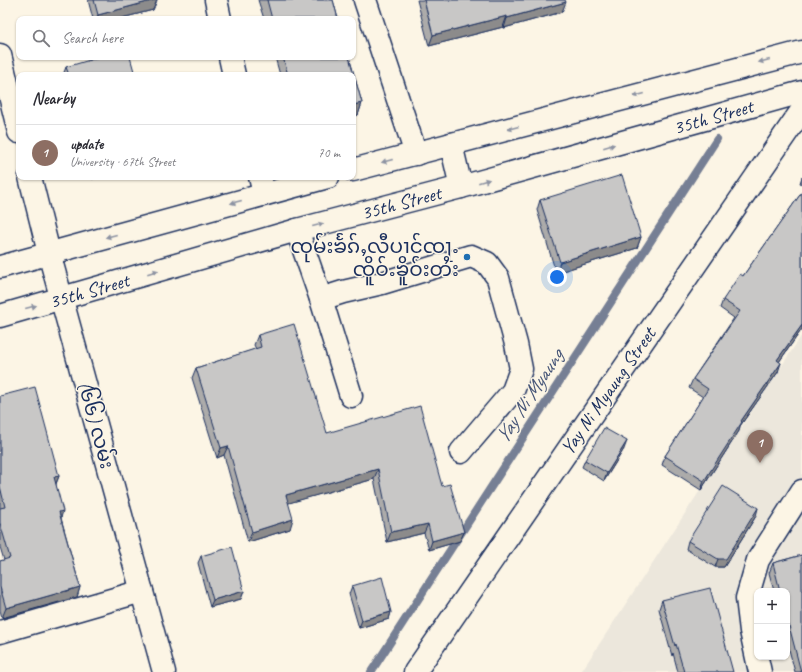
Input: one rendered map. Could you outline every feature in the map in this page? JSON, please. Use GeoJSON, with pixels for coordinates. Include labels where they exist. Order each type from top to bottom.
{"type":"FeatureCollection","features":[{"type":"Feature","properties":{"kind":"main road"},"geometry":{"type":"LineString","coordinates":[[216,0],[219,16]]}},
{"type":"Feature","properties":{"kind":"main road"},"geometry":{"type":"LineString","coordinates":[[365,0],[416,154]]}},
{"type":"Feature","properties":{"kind":"main road","name":"35th Street"},"geometry":{"type":"LineString","coordinates":[[356,169],[802,52]]}},
{"type":"Feature","properties":{"kind":"main road"},"geometry":{"type":"LineString","coordinates":[[0,55],[16,120]]}},
{"type":"Feature","properties":{"kind":"main road"},"geometry":{"type":"LineString","coordinates":[[231,60],[233,72]]}},
{"type":"Feature","properties":{"kind":"main road","name":"35th Street"},"geometry":{"type":"LineString","coordinates":[[0,316],[297,230],[461,187],[802,92]]}},
{"type":"Feature","properties":{"kind":"main road","name":"Yay Ni Myaung Street"},"geometry":{"type":"LineString","coordinates":[[415,672],[802,110]]}},
{"type":"Feature","properties":{"kind":"main road"},"geometry":{"type":"LineString","coordinates":[[451,144],[461,187]]}},
{"type":"Feature","properties":{"kind":"main road","name":"(၆၆) လမ်း"},"geometry":{"type":"LineString","coordinates":[[31,180],[61,299],[164,672]]}},
{"type":"Feature","properties":{"kind":"main road"},"geometry":{"type":"LineString","coordinates":[[0,267],[262,186],[306,180]]}},
{"type":"Feature","properties":{"kind":"main road"},"geometry":{"type":"LineString","coordinates":[[297,230],[321,299],[351,396]]}},
{"type":"Feature","properties":{"kind":"main road"},"geometry":{"type":"LineString","coordinates":[[321,299],[382,283],[471,256],[487,263],[498,278],[516,344],[521,369],[514,391],[461,452]]}},
{"type":"Feature","properties":{"kind":"main road"},"geometry":{"type":"LineString","coordinates":[[760,672],[751,631],[747,598],[758,560],[802,491]]}},
{"type":"Feature","properties":{"kind":"main road"},"geometry":{"type":"LineString","coordinates":[[0,632],[142,591]]}},
{"type":"Feature","properties":{"kind":"shaded area"},"geometry":{"type":"Polygon","coordinates":[[[802,335],[802,672],[581,672],[802,335]]]}},
{"type":"Feature","properties":{"kind":"building"},"geometry":{"type":"Polygon","coordinates":[[[94,0],[155,0],[98,15],[94,0]]]}},
{"type":"Feature","properties":{"kind":"building"},"geometry":{"type":"Polygon","coordinates":[[[267,0],[333,0],[337,16],[271,16],[267,0]]]}},
{"type":"Feature","properties":{"kind":"building"},"geometry":{"type":"Polygon","coordinates":[[[424,0],[565,0],[566,2],[507,18],[507,16],[433,35],[424,0]]]}},
{"type":"Feature","properties":{"kind":"building"},"geometry":{"type":"Polygon","coordinates":[[[90,60],[131,60],[134,72],[68,72],[66,67],[90,60]]]}},
{"type":"Feature","properties":{"kind":"building"},"geometry":{"type":"Polygon","coordinates":[[[284,60],[350,60],[353,72],[287,72],[284,60]]]}},
{"type":"Feature","properties":{"kind":"building"},"geometry":{"type":"Polygon","coordinates":[[[356,82],[362,103],[356,104],[356,82]]]}},
{"type":"Feature","properties":{"kind":"building"},"geometry":{"type":"Polygon","coordinates":[[[622,175],[641,237],[560,262],[540,200],[622,175]]]}},
{"type":"Feature","properties":{"kind":"building"},"geometry":{"type":"Polygon","coordinates":[[[802,192],[802,325],[777,360],[781,363],[741,421],[742,422],[704,481],[665,456],[708,389],[693,379],[740,311],[723,300],[740,274],[743,276],[802,192]]]}},
{"type":"Feature","properties":{"kind":"building"},"geometry":{"type":"Polygon","coordinates":[[[294,324],[327,433],[420,406],[442,486],[450,484],[464,532],[432,541],[428,524],[391,532],[378,469],[286,495],[293,519],[252,532],[228,446],[221,448],[196,368],[261,347],[258,335],[294,324]]]}},
{"type":"Feature","properties":{"kind":"building"},"geometry":{"type":"Polygon","coordinates":[[[35,387],[59,476],[54,477],[63,511],[59,512],[80,587],[6,608],[0,587],[0,561],[10,558],[0,523],[0,508],[5,507],[0,486],[0,396],[35,387]]]}},
{"type":"Feature","properties":{"kind":"building"},"geometry":{"type":"Polygon","coordinates":[[[604,428],[627,441],[607,473],[585,460],[604,428]]]}},
{"type":"Feature","properties":{"kind":"building"},"geometry":{"type":"Polygon","coordinates":[[[723,486],[758,508],[726,559],[718,559],[688,541],[723,486]]]}},
{"type":"Feature","properties":{"kind":"building"},"geometry":{"type":"Polygon","coordinates":[[[232,547],[244,591],[213,600],[201,556],[232,547]]]}},
{"type":"Feature","properties":{"kind":"building"},"geometry":{"type":"Polygon","coordinates":[[[802,555],[802,672],[790,630],[790,588],[779,588],[773,563],[802,555]]]}},
{"type":"Feature","properties":{"kind":"building"},"geometry":{"type":"Polygon","coordinates":[[[382,577],[391,612],[362,620],[352,586],[382,577]]]}},
{"type":"Feature","properties":{"kind":"building"},"geometry":{"type":"Polygon","coordinates":[[[710,588],[733,672],[684,672],[662,600],[710,588]]]}},
{"type":"Feature","properties":{"kind":"waterway","name":"Yay Ni Myaung"},"geometry":{"type":"LineString","coordinates":[[371,672],[717,139]]}},
{"type":"Feature","properties":{"kind":"place","name":"ၸုမ်းၶႅၵ်ႇလီပၢင်ၸႃႉ ၸိူဝ်ႉၶိူဝ်းတႆး"},"geometry":{"type":"Point","coordinates":[467,257]}},
{"type":"Feature","properties":{"kind":"place","name":"update"},"geometry":{"type":"Point","coordinates":[760,463]}}]}
